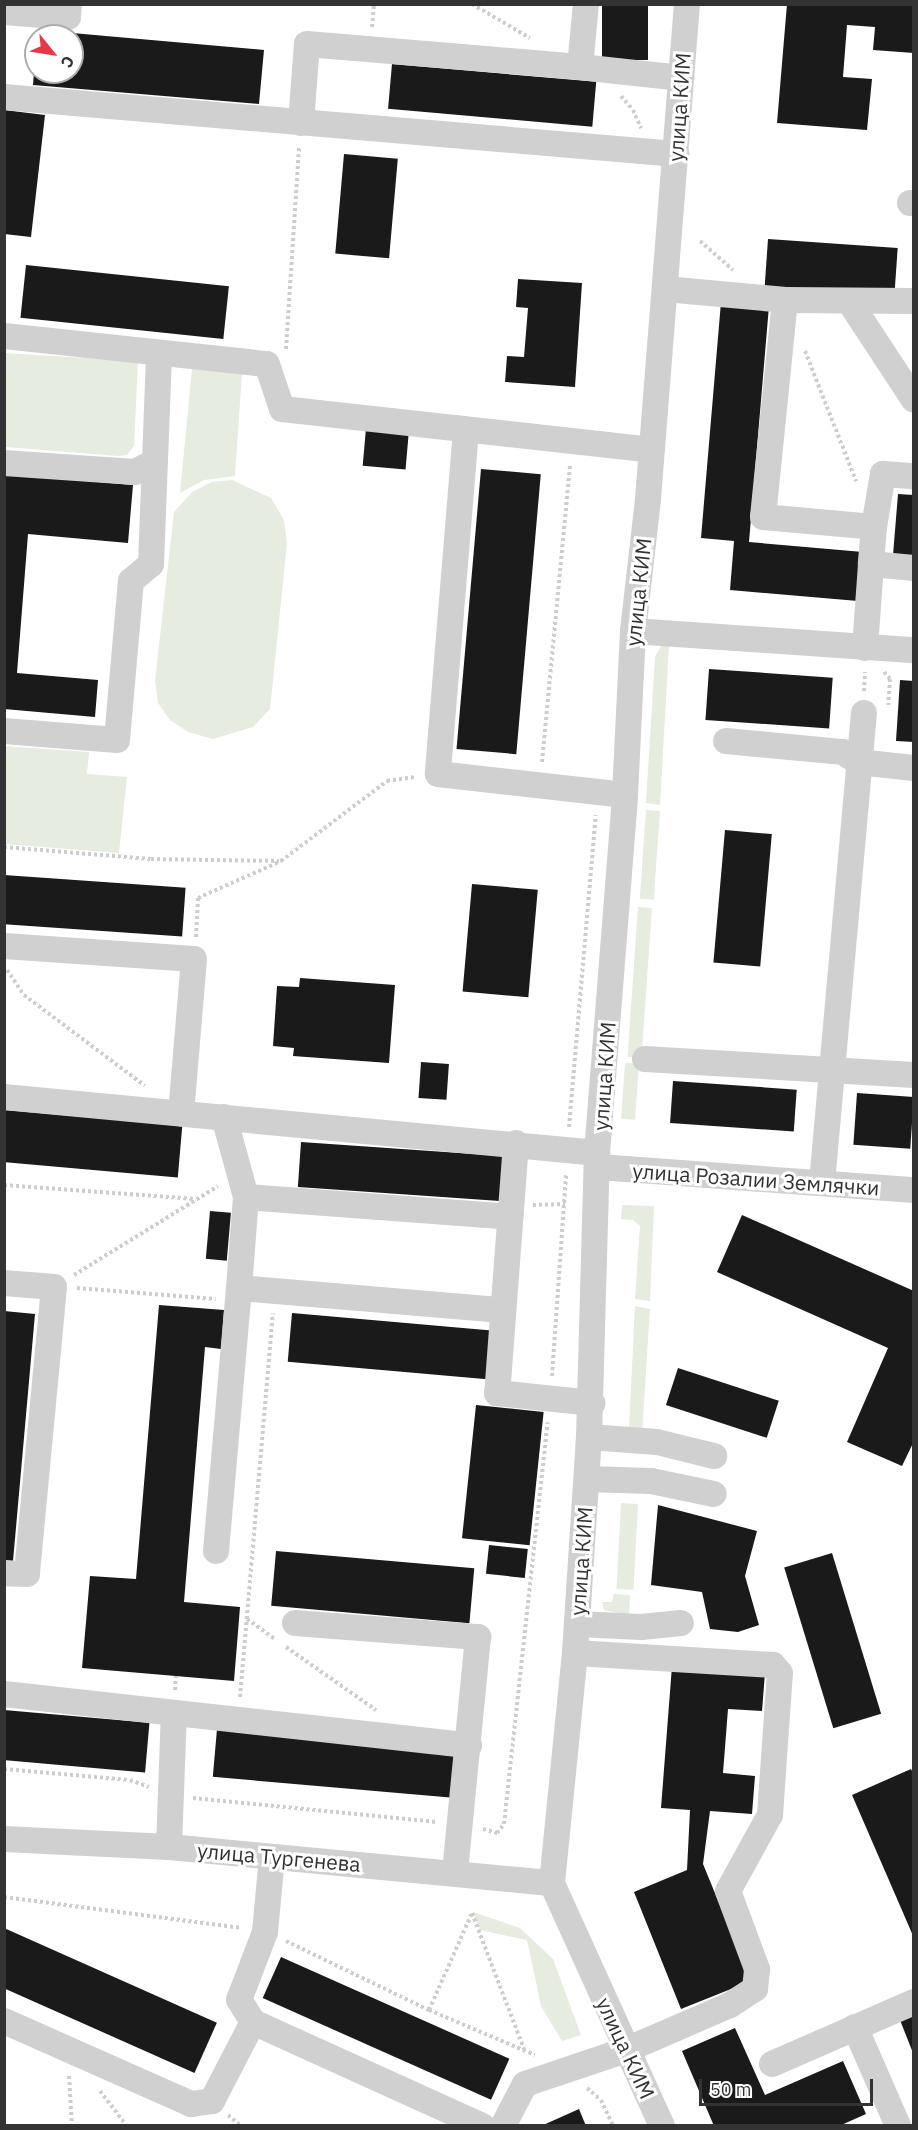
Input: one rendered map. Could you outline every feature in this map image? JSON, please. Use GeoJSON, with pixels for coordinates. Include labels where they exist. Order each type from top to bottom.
{"type":"FeatureCollection","features":[{"type":"Feature","properties":{"kind":"street"},"geometry":{"type":"LineString","coordinates":[[4,12],[68,17],[69,4]]}},
{"type":"Feature","properties":{"kind":"street"},"geometry":{"type":"LineString","coordinates":[[586,4],[588,68]]}},
{"type":"Feature","properties":{"kind":"street","name":"улица КИМ"},"geometry":{"type":"LineString","coordinates":[[662,2126],[552,1882],[575,1653],[590,1437],[598,1160],[625,795],[633,631],[652,450],[665,290],[664,154],[681,78],[687,4]]}},
{"type":"Feature","properties":{"kind":"street"},"geometry":{"type":"LineString","coordinates":[[301,123],[307,38],[681,78]]}},
{"type":"Feature","properties":{"kind":"street"},"geometry":{"type":"LineString","coordinates":[[4,97],[664,154]]}},
{"type":"Feature","properties":{"kind":"street"},"geometry":{"type":"LineString","coordinates":[[665,290],[785,300],[914,301]]}},
{"type":"Feature","properties":{"kind":"street"},"geometry":{"type":"LineString","coordinates":[[785,300],[764,517],[874,527]]}},
{"type":"Feature","properties":{"kind":"street"},"geometry":{"type":"LineString","coordinates":[[849,301],[914,400]]}},
{"type":"Feature","properties":{"kind":"street"},"geometry":{"type":"LineString","coordinates":[[4,336],[267,364],[282,409],[652,450]]}},
{"type":"Feature","properties":{"kind":"street"},"geometry":{"type":"LineString","coordinates":[[4,731],[117,740],[131,581],[151,564],[159,353]]}},
{"type":"Feature","properties":{"kind":"street"},"geometry":{"type":"LineString","coordinates":[[466,430],[438,774],[625,795]]}},
{"type":"Feature","properties":{"kind":"street"},"geometry":{"type":"LineString","coordinates":[[4,463],[135,472],[154,462]]}},
{"type":"Feature","properties":{"kind":"street"},"geometry":{"type":"LineString","coordinates":[[865,648],[874,527],[883,474],[914,476]]}},
{"type":"Feature","properties":{"kind":"street"},"geometry":{"type":"LineString","coordinates":[[871,564],[914,568]]}},
{"type":"Feature","properties":{"kind":"street"},"geometry":{"type":"LineString","coordinates":[[633,631],[914,650]]}},
{"type":"Feature","properties":{"kind":"street"},"geometry":{"type":"LineString","coordinates":[[822,1183],[829,1069],[864,713]]}},
{"type":"Feature","properties":{"kind":"street"},"geometry":{"type":"LineString","coordinates":[[726,741],[843,752],[858,762],[914,768]]}},
{"type":"Feature","properties":{"kind":"street"},"geometry":{"type":"LineString","coordinates":[[4,946],[194,959],[181,1113]]}},
{"type":"Feature","properties":{"kind":"street"},"geometry":{"type":"LineString","coordinates":[[645,1059],[914,1075]]}},
{"type":"Feature","properties":{"kind":"street","name":"улица Розалии Землячки"},"geometry":{"type":"LineString","coordinates":[[4,1098],[516,1143],[567,1150],[598,1160],[914,1190]]}},
{"type":"Feature","properties":{"kind":"street"},"geometry":{"type":"LineString","coordinates":[[216,1551],[238,1294],[243,1185],[224,1117]]}},
{"type":"Feature","properties":{"kind":"street"},"geometry":{"type":"LineString","coordinates":[[516,1143],[496,1393],[592,1402]]}},
{"type":"Feature","properties":{"kind":"street"},"geometry":{"type":"LineString","coordinates":[[243,1185],[510,1217]]}},
{"type":"Feature","properties":{"kind":"street"},"geometry":{"type":"LineString","coordinates":[[4,1283],[54,1287],[27,1574],[4,1573]]}},
{"type":"Feature","properties":{"kind":"street"},"geometry":{"type":"LineString","coordinates":[[238,1294],[275,1291],[502,1310]]}},
{"type":"Feature","properties":{"kind":"street"},"geometry":{"type":"LineString","coordinates":[[590,1437],[657,1442],[714,1456]]}},
{"type":"Feature","properties":{"kind":"street"},"geometry":{"type":"LineString","coordinates":[[587,1479],[651,1481],[714,1494]]}},
{"type":"Feature","properties":{"kind":"street"},"geometry":{"type":"LineString","coordinates":[[295,1623],[478,1637],[462,1824],[455,1871]]}},
{"type":"Feature","properties":{"kind":"street"},"geometry":{"type":"LineString","coordinates":[[577,1624],[641,1628],[681,1623]]}},
{"type":"Feature","properties":{"kind":"street"},"geometry":{"type":"LineString","coordinates":[[503,2126],[525,2084],[626,2050],[730,2005],[755,1989],[757,1969],[728,1891],[770,1815],[780,1673],[773,1665],[575,1653]]}},
{"type":"Feature","properties":{"kind":"street"},"geometry":{"type":"LineString","coordinates":[[4,1694],[469,1745]]}},
{"type":"Feature","properties":{"kind":"street"},"geometry":{"type":"LineString","coordinates":[[169,1848],[169,1796],[174,1713]]}},
{"type":"Feature","properties":{"kind":"street","name":"улица Тургенева"},"geometry":{"type":"LineString","coordinates":[[4,1839],[169,1848],[455,1871],[552,1882]]}},
{"type":"Feature","properties":{"kind":"street"},"geometry":{"type":"LineString","coordinates":[[272,1857],[266,1932],[239,2000],[253,2022],[482,2126]]}},
{"type":"Feature","properties":{"kind":"street"},"geometry":{"type":"LineString","coordinates":[[772,2064],[914,2002]]}},
{"type":"Feature","properties":{"kind":"street"},"geometry":{"type":"LineString","coordinates":[[4,2021],[191,2104],[212,2101],[253,2022]]}},
{"type":"Feature","properties":{"kind":"street"},"geometry":{"type":"LineString","coordinates":[[855,2027],[898,2126]]}},
{"type":"Feature","properties":{"kind":"path"},"geometry":{"type":"LineString","coordinates":[[588,68],[633,110],[664,154]]}},
{"type":"Feature","properties":{"kind":"path"},"geometry":{"type":"LineString","coordinates":[[285,362],[301,123]]}},
{"type":"Feature","properties":{"kind":"path"},"geometry":{"type":"LineString","coordinates":[[802,344],[857,484]]}},
{"type":"Feature","properties":{"kind":"path"},"geometry":{"type":"LineString","coordinates":[[539,786],[572,441]]}},
{"type":"Feature","properties":{"kind":"path"},"geometry":{"type":"LineString","coordinates":[[864,713],[865,648]]}},
{"type":"Feature","properties":{"kind":"path"},"geometry":{"type":"LineString","coordinates":[[194,959],[198,898],[281,861],[387,781],[438,774]]}},
{"type":"Feature","properties":{"kind":"path"},"geometry":{"type":"LineString","coordinates":[[4,1769],[130,1780],[169,1796],[462,1824],[497,1833],[504,1824],[551,1399],[567,1150],[598,793]]}},
{"type":"Feature","properties":{"kind":"path"},"geometry":{"type":"LineString","coordinates":[[4,847],[151,858],[281,861]]}},
{"type":"Feature","properties":{"kind":"path"},"geometry":{"type":"LineString","coordinates":[[4,966],[24,995],[181,1113]]}},
{"type":"Feature","properties":{"kind":"path"},"geometry":{"type":"LineString","coordinates":[[4,1185],[197,1199]]}},
{"type":"Feature","properties":{"kind":"path"},"geometry":{"type":"LineString","coordinates":[[54,1287],[197,1199],[243,1185]]}},
{"type":"Feature","properties":{"kind":"path"},"geometry":{"type":"LineString","coordinates":[[54,1287],[238,1294]]}},
{"type":"Feature","properties":{"kind":"path"},"geometry":{"type":"LineString","coordinates":[[237,1720],[275,1291]]}},
{"type":"Feature","properties":{"kind":"path"},"geometry":{"type":"LineString","coordinates":[[247,1619],[380,1712]]}},
{"type":"Feature","properties":{"kind":"path"},"geometry":{"type":"LineString","coordinates":[[4,1897],[266,1932],[429,2010],[524,2049],[564,2069],[601,2100],[613,2126]]}},
{"type":"Feature","properties":{"kind":"path"},"geometry":{"type":"LineString","coordinates":[[429,2010],[472,1913],[524,2049]]}},
{"type":"Feature","properties":{"kind":"path"},"geometry":{"type":"LineString","coordinates":[[67,2048],[72,2126]]}},
{"type":"Feature","properties":{"kind":"shaded area"},"geometry":{"type":"Polygon","coordinates":[[[4,353],[138,361],[134,446],[127,455],[118,456],[5,447],[4,353]]]}},
{"type":"Feature","properties":{"kind":"shaded area"},"geometry":{"type":"Polygon","coordinates":[[[192,369],[242,373],[235,476],[204,480],[180,493],[192,369]]]}},
{"type":"Feature","properties":{"kind":"shaded area"},"geometry":{"type":"Polygon","coordinates":[[[232,480],[271,498],[284,520],[287,543],[270,709],[253,727],[213,739],[188,732],[170,720],[158,703],[155,681],[174,512],[192,492],[212,482],[232,480]]]}},
{"type":"Feature","properties":{"kind":"shaded area"},"geometry":{"type":"Polygon","coordinates":[[[669,645],[660,805],[646,803],[655,657],[661,646],[669,645]]]}},
{"type":"Feature","properties":{"kind":"shaded area"},"geometry":{"type":"Polygon","coordinates":[[[4,746],[89,752],[87,774],[127,777],[119,853],[5,844],[4,746]]]}},
{"type":"Feature","properties":{"kind":"shaded area"},"geometry":{"type":"Polygon","coordinates":[[[646,810],[660,811],[654,900],[640,899],[646,810]]]}},
{"type":"Feature","properties":{"kind":"shaded area"},"geometry":{"type":"Polygon","coordinates":[[[638,907],[652,908],[642,1058],[628,1057],[638,907]]]}},
{"type":"Feature","properties":{"kind":"shaded area"},"geometry":{"type":"Polygon","coordinates":[[[625,1063],[639,1064],[635,1120],[621,1119],[625,1063]]]}},
{"type":"Feature","properties":{"kind":"shaded area"},"geometry":{"type":"Polygon","coordinates":[[[622,1205],[654,1206],[650,1301],[635,1299],[640,1226],[633,1220],[621,1219],[622,1205]]]}},
{"type":"Feature","properties":{"kind":"shaded area"},"geometry":{"type":"Polygon","coordinates":[[[635,1306],[650,1309],[642,1433],[629,1429],[635,1306]]]}},
{"type":"Feature","properties":{"kind":"shaded area"},"geometry":{"type":"Polygon","coordinates":[[[621,1503],[638,1504],[633,1590],[616,1589],[621,1503]]]}},
{"type":"Feature","properties":{"kind":"shaded area"},"geometry":{"type":"Polygon","coordinates":[[[614,1594],[630,1595],[629,1616],[604,1610],[602,1602],[612,1602],[614,1594]]]}},
{"type":"Feature","properties":{"kind":"shaded area"},"geometry":{"type":"Polygon","coordinates":[[[473,1912],[520,1928],[553,1959],[581,2035],[562,2041],[541,2006],[527,1940],[480,1930],[473,1912]]]}},
{"type":"Feature","properties":{"kind":"building"},"geometry":{"type":"Polygon","coordinates":[[[602,4],[648,4],[648,60],[602,60],[602,4]]]}},
{"type":"Feature","properties":{"kind":"building"},"geometry":{"type":"Polygon","coordinates":[[[787,4],[914,4],[914,53],[873,50],[875,27],[847,25],[843,77],[872,79],[867,130],[777,123],[787,4]]]}},
{"type":"Feature","properties":{"kind":"building"},"geometry":{"type":"Polygon","coordinates":[[[84,34],[264,50],[259,104],[33,85],[84,84],[84,34]]]}},
{"type":"Feature","properties":{"kind":"building"},"geometry":{"type":"Polygon","coordinates":[[[392,64],[596,82],[592,127],[388,109],[392,64]]]}},
{"type":"Feature","properties":{"kind":"building"},"geometry":{"type":"Polygon","coordinates":[[[4,110],[45,115],[31,237],[4,234],[4,110]]]}},
{"type":"Feature","properties":{"kind":"building"},"geometry":{"type":"Polygon","coordinates":[[[344,154],[398,159],[389,258],[335,254],[344,154]]]}},
{"type":"Feature","properties":{"kind":"building"},"geometry":{"type":"Polygon","coordinates":[[[768,239],[898,248],[894,296],[765,287],[768,239]]]}},
{"type":"Feature","properties":{"kind":"building"},"geometry":{"type":"Polygon","coordinates":[[[26,265],[229,286],[223,339],[20,318],[26,265]]]}},
{"type":"Feature","properties":{"kind":"building"},"geometry":{"type":"Polygon","coordinates":[[[518,279],[582,283],[575,387],[505,382],[507,356],[524,357],[528,308],[516,307],[518,279]]]}},
{"type":"Feature","properties":{"kind":"building"},"geometry":{"type":"Polygon","coordinates":[[[721,302],[769,306],[749,542],[863,552],[858,601],[730,590],[734,541],[701,538],[721,302]]]}},
{"type":"Feature","properties":{"kind":"building"},"geometry":{"type":"Polygon","coordinates":[[[366,428],[409,432],[406,470],[363,466],[366,428]]]}},
{"type":"Feature","properties":{"kind":"building"},"geometry":{"type":"Polygon","coordinates":[[[481,469],[541,474],[516,754],[457,749],[481,469]]]}},
{"type":"Feature","properties":{"kind":"building"},"geometry":{"type":"Polygon","coordinates":[[[4,474],[133,485],[128,543],[28,534],[17,673],[98,680],[95,717],[4,709],[4,474]]]}},
{"type":"Feature","properties":{"kind":"building"},"geometry":{"type":"Polygon","coordinates":[[[898,494],[914,495],[914,557],[893,555],[898,494]]]}},
{"type":"Feature","properties":{"kind":"building"},"geometry":{"type":"Polygon","coordinates":[[[709,669],[833,678],[829,729],[705,720],[709,669]]]}},
{"type":"Feature","properties":{"kind":"building"},"geometry":{"type":"Polygon","coordinates":[[[900,680],[914,681],[914,742],[896,741],[900,680]]]}},
{"type":"Feature","properties":{"kind":"building"},"geometry":{"type":"Polygon","coordinates":[[[725,830],[772,834],[760,967],[713,962],[725,830]]]}},
{"type":"Feature","properties":{"kind":"building"},"geometry":{"type":"Polygon","coordinates":[[[4,875],[186,888],[182,937],[4,924],[4,875]]]}},
{"type":"Feature","properties":{"kind":"building"},"geometry":{"type":"Polygon","coordinates":[[[472,884],[538,890],[528,997],[463,992],[472,884]]]}},
{"type":"Feature","properties":{"kind":"building"},"geometry":{"type":"Polygon","coordinates":[[[300,978],[395,985],[389,1063],[293,1056],[294,1048],[273,1046],[277,986],[299,987],[300,978]]]}},
{"type":"Feature","properties":{"kind":"building"},"geometry":{"type":"Polygon","coordinates":[[[421,1062],[449,1064],[446,1100],[418,1098],[421,1062]]]}},
{"type":"Feature","properties":{"kind":"building"},"geometry":{"type":"Polygon","coordinates":[[[673,1081],[797,1090],[794,1132],[670,1123],[673,1081]]]}},
{"type":"Feature","properties":{"kind":"building"},"geometry":{"type":"Polygon","coordinates":[[[857,1093],[914,1097],[910,1149],[853,1145],[857,1093]]]}},
{"type":"Feature","properties":{"kind":"building"},"geometry":{"type":"Polygon","coordinates":[[[4,1110],[182,1126],[178,1177],[4,1162],[4,1110]]]}},
{"type":"Feature","properties":{"kind":"building"},"geometry":{"type":"Polygon","coordinates":[[[301,1142],[506,1156],[503,1201],[298,1187],[301,1142]]]}},
{"type":"Feature","properties":{"kind":"building"},"geometry":{"type":"Polygon","coordinates":[[[210,1211],[231,1213],[227,1261],[206,1259],[210,1211]]]}},
{"type":"Feature","properties":{"kind":"building"},"geometry":{"type":"Polygon","coordinates":[[[742,1215],[914,1291],[914,1441],[902,1466],[847,1442],[888,1348],[717,1272],[742,1215]]]}},
{"type":"Feature","properties":{"kind":"building"},"geometry":{"type":"Polygon","coordinates":[[[159,1305],[224,1310],[221,1349],[205,1347],[184,1602],[240,1607],[234,1681],[82,1668],[90,1576],[136,1579],[159,1305]]]}},
{"type":"Feature","properties":{"kind":"building"},"geometry":{"type":"Polygon","coordinates":[[[4,1311],[35,1314],[13,1561],[4,1560],[4,1311]]]}},
{"type":"Feature","properties":{"kind":"building"},"geometry":{"type":"Polygon","coordinates":[[[292,1313],[494,1331],[490,1380],[288,1362],[292,1313]]]}},
{"type":"Feature","properties":{"kind":"building"},"geometry":{"type":"Polygon","coordinates":[[[678,1368],[779,1401],[767,1438],[666,1405],[678,1368]]]}},
{"type":"Feature","properties":{"kind":"building"},"geometry":{"type":"Polygon","coordinates":[[[476,1405],[544,1412],[530,1545],[462,1538],[476,1405]]]}},
{"type":"Feature","properties":{"kind":"building"},"geometry":{"type":"Polygon","coordinates":[[[658,1505],[757,1531],[745,1576],[759,1625],[738,1632],[710,1629],[702,1592],[651,1585],[658,1505]]]}},
{"type":"Feature","properties":{"kind":"building"},"geometry":{"type":"Polygon","coordinates":[[[489,1545],[528,1549],[525,1578],[486,1574],[489,1545]]]}},
{"type":"Feature","properties":{"kind":"building"},"geometry":{"type":"Polygon","coordinates":[[[276,1551],[474,1568],[469,1623],[271,1606],[276,1551]]]}},
{"type":"Feature","properties":{"kind":"building"},"geometry":{"type":"Polygon","coordinates":[[[832,1553],[881,1714],[833,1728],[784,1568],[832,1553]]]}},
{"type":"Feature","properties":{"kind":"building"},"geometry":{"type":"Polygon","coordinates":[[[672,1666],[765,1673],[762,1711],[728,1709],[723,1773],[755,1776],[752,1814],[710,1811],[703,1864],[751,1981],[681,2009],[634,1892],[687,1870],[690,1810],[661,1808],[672,1666]]]}},
{"type":"Feature","properties":{"kind":"building"},"geometry":{"type":"Polygon","coordinates":[[[4,1710],[149,1723],[145,1773],[4,1760],[4,1710]]]}},
{"type":"Feature","properties":{"kind":"building"},"geometry":{"type":"Polygon","coordinates":[[[217,1729],[457,1750],[453,1798],[213,1777],[217,1729]]]}},
{"type":"Feature","properties":{"kind":"building"},"geometry":{"type":"Polygon","coordinates":[[[911,1769],[914,1775],[914,1938],[852,1795],[911,1769]]]}},
{"type":"Feature","properties":{"kind":"building"},"geometry":{"type":"Polygon","coordinates":[[[4,1928],[217,2023],[194,2073],[4,1988],[4,1928]]]}},
{"type":"Feature","properties":{"kind":"building"},"geometry":{"type":"Polygon","coordinates":[[[281,1957],[509,2059],[491,2100],[263,1998],[281,1957]]]}},
{"type":"Feature","properties":{"kind":"building"},"geometry":{"type":"Polygon","coordinates":[[[914,2015],[914,2053],[913,2053],[900,2020],[914,2015]]]}},
{"type":"Feature","properties":{"kind":"building"},"geometry":{"type":"Polygon","coordinates":[[[735,2028],[765,2095],[843,2061],[866,2114],[839,2126],[714,2126],[682,2051],[735,2028]]]}},
{"type":"Feature","properties":{"kind":"building"},"geometry":{"type":"Polygon","coordinates":[[[579,2109],[586,2126],[541,2126],[579,2109]]]}}]}
